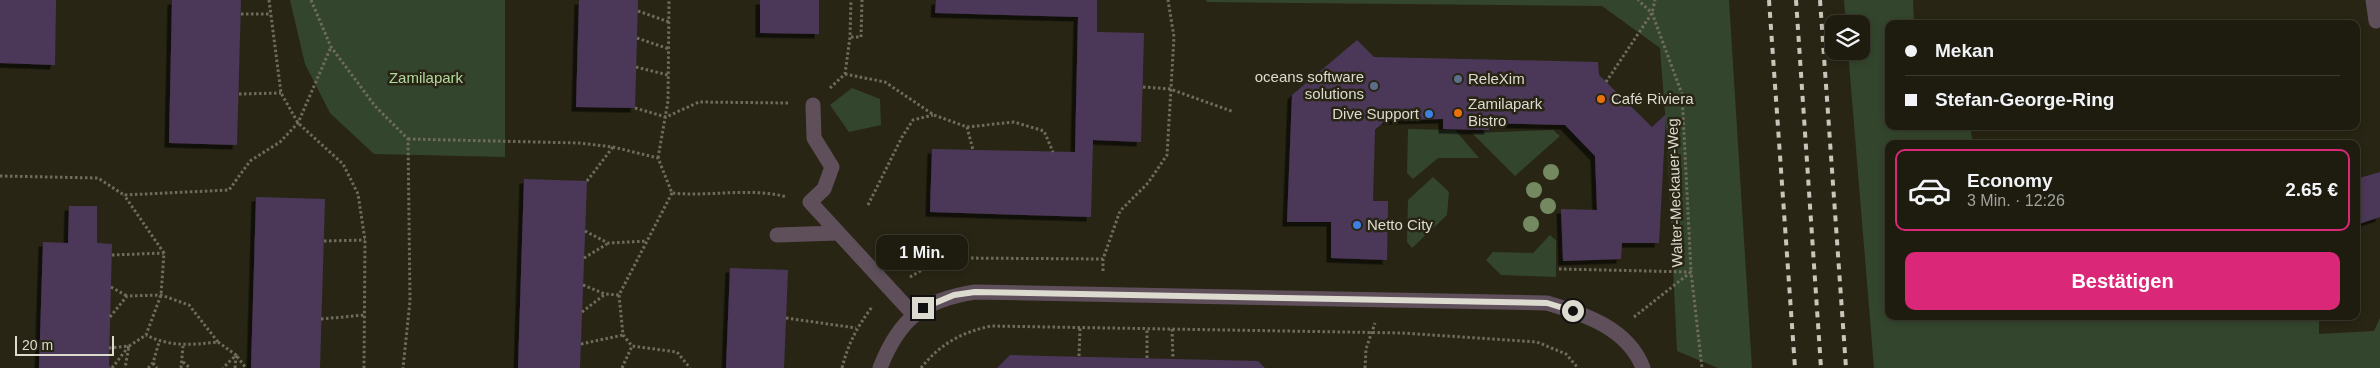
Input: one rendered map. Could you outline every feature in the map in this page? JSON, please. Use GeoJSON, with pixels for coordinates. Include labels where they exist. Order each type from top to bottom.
{"type":"FeatureCollection","features":[{"type":"Feature","properties":{"kind":"street"},"geometry":{"type":"LineString","coordinates":[[2373,0],[2376,22]]}},
{"type":"Feature","properties":{"kind":"street"},"geometry":{"type":"LineString","coordinates":[[813,105],[814,138],[832,167],[824,189],[810,202],[913,314]]}},
{"type":"Feature","properties":{"kind":"street"},"geometry":{"type":"LineString","coordinates":[[777,235],[838,233]]}},
{"type":"Feature","properties":{"kind":"street"},"geometry":{"type":"LineString","coordinates":[[880,368],[895,336],[913,314],[954,295],[975,292],[1547,303],[1587,315],[1616,332],[1638,355],[1643,368]]}},
{"type":"Feature","properties":{"kind":"path"},"geometry":{"type":"LineString","coordinates":[[269,0],[269,14],[280,93],[298,123],[343,164],[358,194],[365,240],[364,368]]}},
{"type":"Feature","properties":{"kind":"path"},"geometry":{"type":"LineString","coordinates":[[311,0],[331,47],[374,106],[408,139],[511,140],[613,147],[658,158]]}},
{"type":"Feature","properties":{"kind":"path"},"geometry":{"type":"LineString","coordinates":[[669,0],[666,117],[658,158],[672,192],[619,295],[623,335],[632,346],[677,352],[689,368]]}},
{"type":"Feature","properties":{"kind":"path"},"geometry":{"type":"LineString","coordinates":[[635,108],[666,117],[699,102],[813,105],[845,74],[850,37],[851,0]]}},
{"type":"Feature","properties":{"kind":"path"},"geometry":{"type":"LineString","coordinates":[[850,37],[861,37],[862,0]]}},
{"type":"Feature","properties":{"kind":"path"},"geometry":{"type":"LineString","coordinates":[[1103,293],[1104,259],[1120,211],[1148,183],[1167,155],[1174,37],[1168,0]]}},
{"type":"Feature","properties":{"kind":"path","name":"Walter-Meckauer-Weg"},"geometry":{"type":"LineString","coordinates":[[1616,332],[1691,272],[1682,94],[1652,13],[1638,0]]}},
{"type":"Feature","properties":{"kind":"path"},"geometry":{"type":"LineString","coordinates":[[1606,82],[1652,13],[1655,0]]}},
{"type":"Feature","properties":{"kind":"path"},"geometry":{"type":"LineString","coordinates":[[638,11],[669,22]]}},
{"type":"Feature","properties":{"kind":"path"},"geometry":{"type":"LineString","coordinates":[[241,14],[269,14]]}},
{"type":"Feature","properties":{"kind":"path"},"geometry":{"type":"LineString","coordinates":[[637,38],[669,49]]}},
{"type":"Feature","properties":{"kind":"path"},"geometry":{"type":"LineString","coordinates":[[124,195],[229,190],[250,161],[280,142],[298,123],[331,47]]}},
{"type":"Feature","properties":{"kind":"path"},"geometry":{"type":"LineString","coordinates":[[636,67],[668,74]]}},
{"type":"Feature","properties":{"kind":"path"},"geometry":{"type":"LineString","coordinates":[[845,74],[885,82],[934,115],[967,127],[1014,122],[1044,131],[1053,152]]}},
{"type":"Feature","properties":{"kind":"path"},"geometry":{"type":"LineString","coordinates":[[1143,87],[1170,89],[1234,112]]}},
{"type":"Feature","properties":{"kind":"path"},"geometry":{"type":"LineString","coordinates":[[239,94],[280,93]]}},
{"type":"Feature","properties":{"kind":"path"},"geometry":{"type":"LineString","coordinates":[[868,205],[902,137],[913,120],[934,115]]}},
{"type":"Feature","properties":{"kind":"path"},"geometry":{"type":"LineString","coordinates":[[967,127],[972,150]]}},
{"type":"Feature","properties":{"kind":"path"},"geometry":{"type":"LineString","coordinates":[[403,368],[410,301],[408,139]]}},
{"type":"Feature","properties":{"kind":"path"},"geometry":{"type":"LineString","coordinates":[[587,181],[613,147]]}},
{"type":"Feature","properties":{"kind":"path"},"geometry":{"type":"LineString","coordinates":[[0,176],[98,178],[124,195],[164,253],[161,295],[146,335],[129,346],[112,368]]}},
{"type":"Feature","properties":{"kind":"path"},"geometry":{"type":"LineString","coordinates":[[672,192],[699,195],[768,192],[810,202]]}},
{"type":"Feature","properties":{"kind":"path"},"geometry":{"type":"LineString","coordinates":[[585,231],[608,243]]}},
{"type":"Feature","properties":{"kind":"path"},"geometry":{"type":"LineString","coordinates":[[324,241],[365,240]]}},
{"type":"Feature","properties":{"kind":"path"},"geometry":{"type":"LineString","coordinates":[[584,258],[608,243],[648,241]]}},
{"type":"Feature","properties":{"kind":"path"},"geometry":{"type":"LineString","coordinates":[[112,255],[164,253]]}},
{"type":"Feature","properties":{"kind":"path"},"geometry":{"type":"LineString","coordinates":[[1559,268],[1691,272],[1702,368]]}},
{"type":"Feature","properties":{"kind":"path"},"geometry":{"type":"LineString","coordinates":[[111,286],[127,296],[161,295],[190,305],[218,342],[236,355],[246,368]]}},
{"type":"Feature","properties":{"kind":"path"},"geometry":{"type":"LineString","coordinates":[[583,286],[605,294],[619,295]]}},
{"type":"Feature","properties":{"kind":"path"},"geometry":{"type":"LineString","coordinates":[[582,312],[605,294]]}},
{"type":"Feature","properties":{"kind":"path"},"geometry":{"type":"LineString","coordinates":[[110,317],[127,296]]}},
{"type":"Feature","properties":{"kind":"path"},"geometry":{"type":"LineString","coordinates":[[322,319],[365,315]]}},
{"type":"Feature","properties":{"kind":"path"},"geometry":{"type":"LineString","coordinates":[[786,318],[856,328]]}},
{"type":"Feature","properties":{"kind":"path"},"geometry":{"type":"LineString","coordinates":[[921,368],[940,347],[957,336],[972,330],[991,326],[1402,333],[1537,342],[1566,354],[1578,368]]}},
{"type":"Feature","properties":{"kind":"path"},"geometry":{"type":"LineString","coordinates":[[1079,356],[1080,327]]}},
{"type":"Feature","properties":{"kind":"path"},"geometry":{"type":"LineString","coordinates":[[1147,329],[1147,358]]}},
{"type":"Feature","properties":{"kind":"path"},"geometry":{"type":"LineString","coordinates":[[1172,329],[1173,359]]}},
{"type":"Feature","properties":{"kind":"path"},"geometry":{"type":"LineString","coordinates":[[146,335],[160,342],[182,346],[218,342]]}},
{"type":"Feature","properties":{"kind":"path"},"geometry":{"type":"LineString","coordinates":[[581,344],[623,335]]}},
{"type":"Feature","properties":{"kind":"path"},"geometry":{"type":"LineString","coordinates":[[148,368],[153,362],[160,342]]}},
{"type":"Feature","properties":{"kind":"path"},"geometry":{"type":"LineString","coordinates":[[109,348],[129,346]]}},
{"type":"Feature","properties":{"kind":"path"},"geometry":{"type":"LineString","coordinates":[[125,368],[129,346]]}},
{"type":"Feature","properties":{"kind":"path"},"geometry":{"type":"LineString","coordinates":[[181,368],[182,346]]}},
{"type":"Feature","properties":{"kind":"path"},"geometry":{"type":"LineString","coordinates":[[618,368],[622,368],[632,346]]}},
{"type":"Feature","properties":{"kind":"path"},"geometry":{"type":"LineString","coordinates":[[223,368],[236,355]]}},
{"type":"Feature","properties":{"kind":"path"},"geometry":{"type":"LineString","coordinates":[[235,368],[236,355]]}},
{"type":"Feature","properties":{"kind":"path"},"geometry":{"type":"LineString","coordinates":[[153,362],[157,368]]}},
{"type":"Feature","properties":{"kind":"path"},"geometry":{"type":"LineString","coordinates":[[182,362],[190,368]]}},
{"type":"Feature","properties":{"kind":"green space","name":"Zamilapark"},"geometry":{"type":"Polygon","coordinates":[[[290,0],[505,0],[505,157],[374,154],[330,113],[305,64],[290,0]]]}},
{"type":"Feature","properties":{"kind":"green space"},"geometry":{"type":"Polygon","coordinates":[[[1206,0],[1729,0],[1752,368],[1718,368],[1677,351],[1667,139],[1660,48],[1602,6],[1207,2],[1206,0]]]}},
{"type":"Feature","properties":{"kind":"green space"},"geometry":{"type":"Polygon","coordinates":[[[1844,0],[1913,0],[1914,20],[1885,20],[1885,130],[1971,130],[1972,140],[1885,140],[1885,320],[2319,320],[2319,334],[2374,331],[2380,318],[2380,368],[1874,368],[1849,60],[1870,60],[1870,15],[1845,15],[1844,0]]]}},
{"type":"Feature","properties":{"kind":"green space"},"geometry":{"type":"Polygon","coordinates":[[[852,88],[880,99],[881,125],[849,132],[830,105],[852,88]]]}},
{"type":"Feature","properties":{"kind":"green space"},"geometry":{"type":"Polygon","coordinates":[[[1408,129],[1455,130],[1479,158],[1438,158],[1413,179],[1407,173],[1408,129]]]}},
{"type":"Feature","properties":{"kind":"green space"},"geometry":{"type":"Polygon","coordinates":[[[1553,130],[1560,136],[1515,176],[1472,133],[1553,130]]]}},
{"type":"Feature","properties":{"kind":"green space"},"geometry":{"type":"Polygon","coordinates":[[[1433,177],[1449,192],[1447,215],[1412,248],[1407,242],[1408,200],[1433,177]]]}},
{"type":"Feature","properties":{"kind":"green space"},"geometry":{"type":"Polygon","coordinates":[[[1550,235],[1556,240],[1556,277],[1501,275],[1486,260],[1493,252],[1533,253],[1550,235]]]}},
{"type":"Feature","properties":{"kind":"building"},"geometry":{"type":"Polygon","coordinates":[[[0,0],[56,0],[55,65],[0,63],[0,0]]]}},
{"type":"Feature","properties":{"kind":"building"},"geometry":{"type":"Polygon","coordinates":[[[172,0],[241,0],[237,145],[169,143],[172,0]]]}},
{"type":"Feature","properties":{"kind":"building"},"geometry":{"type":"Polygon","coordinates":[[[579,0],[638,0],[635,108],[576,107],[579,0]]]}},
{"type":"Feature","properties":{"kind":"building"},"geometry":{"type":"Polygon","coordinates":[[[760,0],[819,0],[819,34],[760,33],[760,0]]]}},
{"type":"Feature","properties":{"kind":"building"},"geometry":{"type":"Polygon","coordinates":[[[936,0],[1097,0],[1097,32],[1144,33],[1141,142],[1093,140],[1091,217],[930,212],[932,149],[1075,152],[1078,17],[935,13],[936,0]]]}},
{"type":"Feature","properties":{"kind":"building"},"geometry":{"type":"Polygon","coordinates":[[[1357,40],[1374,57],[1598,62],[1599,75],[1652,127],[1666,114],[1659,243],[1622,243],[1621,259],[1563,261],[1561,209],[1597,210],[1595,156],[1565,125],[1488,123],[1489,130],[1443,129],[1443,119],[1386,120],[1375,130],[1373,201],[1388,201],[1387,260],[1331,258],[1331,222],[1287,222],[1292,95],[1357,40]]]}},
{"type":"Feature","properties":{"kind":"building"},"geometry":{"type":"Polygon","coordinates":[[[2380,172],[2380,217],[2360,224],[2360,178],[2380,172]]]}},
{"type":"Feature","properties":{"kind":"building"},"geometry":{"type":"Polygon","coordinates":[[[524,179],[587,181],[580,368],[518,368],[524,179]]]}},
{"type":"Feature","properties":{"kind":"building"},"geometry":{"type":"Polygon","coordinates":[[[256,197],[325,199],[320,368],[251,368],[256,197]]]}},
{"type":"Feature","properties":{"kind":"building"},"geometry":{"type":"Polygon","coordinates":[[[69,206],[97,206],[97,243],[112,244],[109,365],[111,368],[39,368],[43,242],[68,243],[69,206]]]}},
{"type":"Feature","properties":{"kind":"building"},"geometry":{"type":"Polygon","coordinates":[[[730,268],[788,270],[784,368],[726,368],[730,268]]]}},
{"type":"Feature","properties":{"kind":"building"},"geometry":{"type":"Polygon","coordinates":[[[1010,355],[1258,361],[1265,368],[997,368],[1010,355]]]}},
{"type":"Feature","properties":{"kind":"railway"},"geometry":{"type":"LineString","coordinates":[[1769,0],[1795,368]]}},
{"type":"Feature","properties":{"kind":"railway"},"geometry":{"type":"LineString","coordinates":[[1796,0],[1821,368]]}},
{"type":"Feature","properties":{"kind":"railway"},"geometry":{"type":"LineString","coordinates":[[1820,0],[1846,368]]}},
{"type":"Feature","properties":{"kind":"place","name":"ReleXim"},"geometry":{"type":"Point","coordinates":[1458,79]}},
{"type":"Feature","properties":{"kind":"place","name":"oceans software solutions"},"geometry":{"type":"Point","coordinates":[1374,86]}},
{"type":"Feature","properties":{"kind":"place","name":"Café Riviera"},"geometry":{"type":"Point","coordinates":[1601,99]}},
{"type":"Feature","properties":{"kind":"place","name":"Zamilapark Bistro"},"geometry":{"type":"Point","coordinates":[1458,113]}},
{"type":"Feature","properties":{"kind":"place","name":"Dive Support"},"geometry":{"type":"Point","coordinates":[1429,114]}},
{"type":"Feature","properties":{"kind":"place","name":"Netto City"},"geometry":{"type":"Point","coordinates":[1357,225]}},
{"type":"Feature","properties":{"kind":"route"},"geometry":{"type":"LineString","coordinates":[[923,308],[954,295],[975,292],[1547,303],[1573,311]]}}]}
